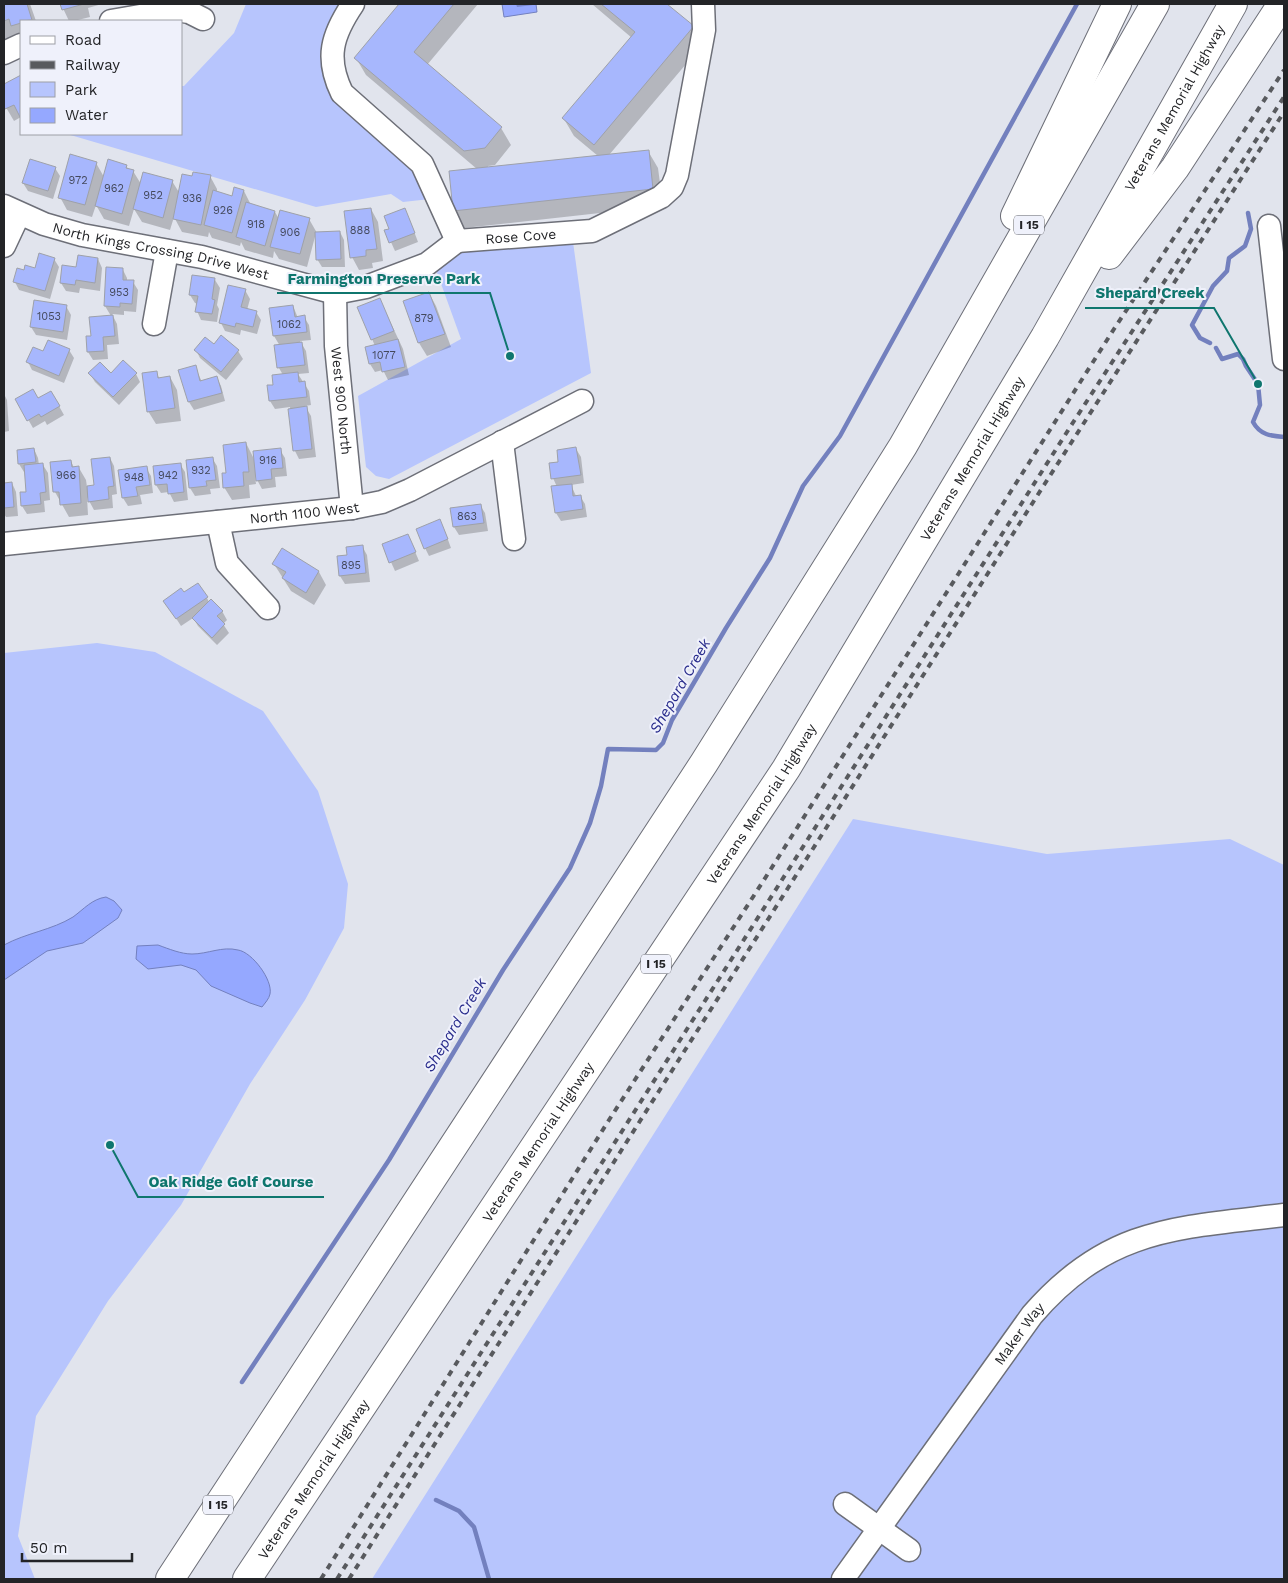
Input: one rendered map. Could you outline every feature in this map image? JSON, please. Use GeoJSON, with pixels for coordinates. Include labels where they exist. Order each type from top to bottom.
{"type":"FeatureCollection","features":[{"type":"Feature","properties":{"kind":"highway"},"geometry":{"type":"LineString","coordinates":[[904,446],[1117,4]]}},
{"type":"Feature","properties":{"kind":"highway","name":"I 15"},"geometry":{"type":"LineString","coordinates":[[170,1579],[704,763],[904,446],[1155,4]]}},
{"type":"Feature","properties":{"kind":"highway","name":"Veterans Memorial Highway"},"geometry":{"type":"LineString","coordinates":[[247,1579],[786,769],[1045,337],[1234,4]]}},
{"type":"Feature","properties":{"kind":"highway"},"geometry":{"type":"LineString","coordinates":[[1045,337],[1175,168],[1282,4]]}},
{"type":"Feature","properties":{"kind":"street"},"geometry":{"type":"LineString","coordinates":[[352,4],[336,32],[332,53],[336,80],[342,93],[422,164],[457,241]]}},
{"type":"Feature","properties":{"kind":"street","name":"Rose Cove"},"geometry":{"type":"LineString","coordinates":[[457,241],[592,231],[661,196],[672,187],[677,176],[704,30],[703,4]]}},
{"type":"Feature","properties":{"kind":"street"},"geometry":{"type":"LineString","coordinates":[[117,20],[175,10],[189,12],[204,19]]}},
{"type":"Feature","properties":{"kind":"street"},"geometry":{"type":"LineString","coordinates":[[4,53],[20,45]]}},
{"type":"Feature","properties":{"kind":"street"},"geometry":{"type":"LineString","coordinates":[[4,246],[11,210]]}},
{"type":"Feature","properties":{"kind":"street","name":"North Kings Crossing Drive West"},"geometry":{"type":"LineString","coordinates":[[11,210],[44,224],[82,235],[202,258],[335,293],[366,286],[426,264],[457,241]]}},
{"type":"Feature","properties":{"kind":"street"},"geometry":{"type":"LineString","coordinates":[[1269,226],[1284,359]]}},
{"type":"Feature","properties":{"kind":"street"},"geometry":{"type":"LineString","coordinates":[[154,324],[167,251]]}},
{"type":"Feature","properties":{"kind":"street","name":"West 900 North"},"geometry":{"type":"LineString","coordinates":[[335,293],[336,346],[352,508]]}},
{"type":"Feature","properties":{"kind":"street","name":"North 1100 West"},"geometry":{"type":"LineString","coordinates":[[4,544],[352,508],[382,502],[410,490],[582,400]]}},
{"type":"Feature","properties":{"kind":"street"},"geometry":{"type":"LineString","coordinates":[[502,442],[514,539]]}},
{"type":"Feature","properties":{"kind":"street"},"geometry":{"type":"LineString","coordinates":[[218,522],[227,563],[268,608]]}},
{"type":"Feature","properties":{"kind":"street","name":"Maker Way"},"geometry":{"type":"LineString","coordinates":[[843,1579],[1032,1315],[1058,1288],[1081,1269],[1114,1249],[1149,1235],[1185,1226],[1284,1215]]}},
{"type":"Feature","properties":{"kind":"street"},"geometry":{"type":"LineString","coordinates":[[845,1504],[909,1550]]}},
{"type":"Feature","properties":{"kind":"green space"},"geometry":{"type":"Polygon","coordinates":[[[246,4],[345,4],[327,83],[422,177],[430,199],[403,202],[391,194],[316,207],[70,135],[182,135],[182,86],[234,33],[246,4]]]}},
{"type":"Feature","properties":{"kind":"green space"},"geometry":{"type":"Polygon","coordinates":[[[573,242],[591,373],[389,479],[376,476],[366,467],[358,396],[461,339],[435,267],[455,258],[466,248],[573,242]]]}},
{"type":"Feature","properties":{"kind":"green space"},"geometry":{"type":"Polygon","coordinates":[[[97,643],[155,652],[263,711],[318,791],[348,884],[344,928],[305,1000],[250,1084],[181,1205],[108,1301],[36,1416],[18,1536],[35,1579],[4,1579],[4,653],[97,643]]]}},
{"type":"Feature","properties":{"kind":"green space"},"geometry":{"type":"Polygon","coordinates":[[[853,819],[1047,854],[1230,839],[1284,865],[1284,1579],[372,1579],[853,819]]]}},
{"type":"Feature","properties":{"kind":"water"},"geometry":{"type":"Polygon","coordinates":[[[502,4],[536,4],[537,12],[504,17],[502,4]]]}},
{"type":"Feature","properties":{"kind":"water"},"geometry":{"type":"Polygon","coordinates":[[[106,897],[114,901],[122,910],[118,918],[83,943],[47,951],[4,980],[4,945],[65,921],[92,902],[106,897]]]}},
{"type":"Feature","properties":{"kind":"water"},"geometry":{"type":"Polygon","coordinates":[[[158,945],[188,954],[226,949],[244,952],[255,961],[265,974],[270,988],[269,998],[262,1007],[211,986],[196,970],[181,965],[148,969],[136,959],[137,946],[158,945]]]}},
{"type":"Feature","properties":{"kind":"building"},"geometry":{"type":"Polygon","coordinates":[[[4,4],[27,4],[32,20],[20,20],[20,23],[11,26],[9,19],[4,21],[4,4]]]}},
{"type":"Feature","properties":{"kind":"building"},"geometry":{"type":"Polygon","coordinates":[[[60,4],[84,4],[62,10],[60,4]]]}},
{"type":"Feature","properties":{"kind":"building"},"geometry":{"type":"Polygon","coordinates":[[[399,4],[454,4],[414,52],[502,127],[485,148],[464,151],[354,58],[399,4]]]}},
{"type":"Feature","properties":{"kind":"building"},"geometry":{"type":"Polygon","coordinates":[[[601,4],[667,4],[694,26],[594,145],[562,118],[635,32],[601,4]]]}},
{"type":"Feature","properties":{"kind":"building"},"geometry":{"type":"Polygon","coordinates":[[[20,76],[20,117],[14,105],[5,109],[4,84],[20,76]]]}},
{"type":"Feature","properties":{"kind":"building"},"geometry":{"type":"Polygon","coordinates":[[[649,150],[653,189],[453,211],[449,171],[649,150]]]}},
{"type":"Feature","properties":{"kind":"building"},"geometry":{"type":"Polygon","coordinates":[[[70,154],[97,162],[85,205],[58,198],[70,154]]]}},
{"type":"Feature","properties":{"kind":"building"},"geometry":{"type":"Polygon","coordinates":[[[30,159],[56,167],[48,191],[22,183],[30,159]]]}},
{"type":"Feature","properties":{"kind":"building"},"geometry":{"type":"Polygon","coordinates":[[[108,159],[127,165],[126,168],[134,170],[122,214],[95,206],[108,159]]]}},
{"type":"Feature","properties":{"kind":"building"},"geometry":{"type":"Polygon","coordinates":[[[143,172],[173,180],[163,218],[133,209],[143,172]]]}},
{"type":"Feature","properties":{"kind":"building"},"geometry":{"type":"Polygon","coordinates":[[[193,172],[211,175],[201,225],[173,219],[182,174],[192,176],[193,172]]]}},
{"type":"Feature","properties":{"kind":"building"},"geometry":{"type":"Polygon","coordinates":[[[234,187],[244,190],[232,233],[204,225],[213,190],[232,196],[234,187]]]}},
{"type":"Feature","properties":{"kind":"building"},"geometry":{"type":"Polygon","coordinates":[[[246,202],[275,211],[265,246],[236,237],[246,202]]]}},
{"type":"Feature","properties":{"kind":"building"},"geometry":{"type":"Polygon","coordinates":[[[371,208],[377,249],[366,250],[366,256],[350,258],[344,211],[371,208]]]}},
{"type":"Feature","properties":{"kind":"building"},"geometry":{"type":"Polygon","coordinates":[[[405,208],[415,233],[389,243],[384,230],[389,229],[384,216],[405,208]]]}},
{"type":"Feature","properties":{"kind":"building"},"geometry":{"type":"Polygon","coordinates":[[[280,210],[310,218],[300,254],[270,247],[280,210]]]}},
{"type":"Feature","properties":{"kind":"building"},"geometry":{"type":"Polygon","coordinates":[[[340,231],[341,259],[316,260],[315,232],[340,231]]]}},
{"type":"Feature","properties":{"kind":"building"},"geometry":{"type":"Polygon","coordinates":[[[39,253],[55,258],[45,291],[13,282],[17,268],[24,270],[25,265],[35,268],[39,253]]]}},
{"type":"Feature","properties":{"kind":"building"},"geometry":{"type":"Polygon","coordinates":[[[78,255],[98,258],[95,283],[76,280],[75,285],[60,283],[62,265],[76,267],[78,255]]]}},
{"type":"Feature","properties":{"kind":"building"},"geometry":{"type":"Polygon","coordinates":[[[106,267],[123,268],[123,280],[134,280],[132,304],[120,303],[120,307],[104,306],[106,267]]]}},
{"type":"Feature","properties":{"kind":"building"},"geometry":{"type":"Polygon","coordinates":[[[192,275],[215,278],[212,299],[215,300],[212,314],[195,312],[198,296],[189,295],[192,275]]]}},
{"type":"Feature","properties":{"kind":"building"},"geometry":{"type":"Polygon","coordinates":[[[228,285],[246,289],[241,307],[257,311],[253,327],[236,323],[235,327],[219,323],[228,285]]]}},
{"type":"Feature","properties":{"kind":"building"},"geometry":{"type":"Polygon","coordinates":[[[429,292],[445,334],[418,343],[403,301],[429,292]]]}},
{"type":"Feature","properties":{"kind":"building"},"geometry":{"type":"Polygon","coordinates":[[[380,298],[394,331],[371,340],[357,307],[380,298]]]}},
{"type":"Feature","properties":{"kind":"building"},"geometry":{"type":"Polygon","coordinates":[[[34,300],[67,305],[63,332],[30,327],[34,300]]]}},
{"type":"Feature","properties":{"kind":"building"},"geometry":{"type":"Polygon","coordinates":[[[293,305],[295,317],[305,315],[307,332],[273,336],[269,308],[293,305]]]}},
{"type":"Feature","properties":{"kind":"building"},"geometry":{"type":"Polygon","coordinates":[[[113,315],[115,336],[103,337],[104,351],[87,352],[86,336],[91,336],[89,317],[113,315]]]}},
{"type":"Feature","properties":{"kind":"building"},"geometry":{"type":"Polygon","coordinates":[[[221,335],[239,350],[221,372],[194,350],[205,337],[214,344],[221,335]]]}},
{"type":"Feature","properties":{"kind":"building"},"geometry":{"type":"Polygon","coordinates":[[[398,339],[405,367],[382,372],[380,362],[369,364],[365,347],[398,339]]]}},
{"type":"Feature","properties":{"kind":"building"},"geometry":{"type":"Polygon","coordinates":[[[48,340],[70,349],[59,376],[26,362],[33,347],[43,351],[48,340]]]}},
{"type":"Feature","properties":{"kind":"building"},"geometry":{"type":"Polygon","coordinates":[[[302,342],[305,365],[277,368],[274,345],[302,342]]]}},
{"type":"Feature","properties":{"kind":"building"},"geometry":{"type":"Polygon","coordinates":[[[123,360],[137,373],[113,397],[88,373],[100,362],[111,373],[123,360]]]}},
{"type":"Feature","properties":{"kind":"building"},"geometry":{"type":"Polygon","coordinates":[[[196,365],[200,381],[217,376],[222,393],[188,402],[178,370],[196,365]]]}},
{"type":"Feature","properties":{"kind":"building"},"geometry":{"type":"Polygon","coordinates":[[[157,371],[158,378],[170,376],[175,408],[147,412],[142,373],[157,371]]]}},
{"type":"Feature","properties":{"kind":"building"},"geometry":{"type":"Polygon","coordinates":[[[298,372],[299,382],[305,381],[307,397],[269,401],[267,385],[273,385],[272,375],[298,372]]]}},
{"type":"Feature","properties":{"kind":"building"},"geometry":{"type":"Polygon","coordinates":[[[33,389],[38,398],[51,391],[60,406],[41,417],[39,414],[27,421],[15,399],[33,389]]]}},
{"type":"Feature","properties":{"kind":"building"},"geometry":{"type":"Polygon","coordinates":[[[307,406],[312,449],[293,451],[288,409],[307,406]]]}},
{"type":"Feature","properties":{"kind":"building"},"geometry":{"type":"Polygon","coordinates":[[[246,442],[249,472],[243,472],[244,486],[223,488],[222,473],[226,473],[223,445],[246,442]]]}},
{"type":"Feature","properties":{"kind":"building"},"geometry":{"type":"Polygon","coordinates":[[[576,447],[581,475],[551,479],[549,463],[558,462],[557,450],[576,447]]]}},
{"type":"Feature","properties":{"kind":"building"},"geometry":{"type":"Polygon","coordinates":[[[34,448],[36,462],[18,464],[17,450],[34,448]]]}},
{"type":"Feature","properties":{"kind":"building"},"geometry":{"type":"Polygon","coordinates":[[[281,448],[283,468],[271,469],[272,479],[256,481],[253,451],[281,448]]]}},
{"type":"Feature","properties":{"kind":"building"},"geometry":{"type":"Polygon","coordinates":[[[110,457],[114,486],[108,487],[109,499],[88,502],[87,486],[94,485],[91,459],[110,457]]]}},
{"type":"Feature","properties":{"kind":"building"},"geometry":{"type":"Polygon","coordinates":[[[213,457],[216,480],[206,481],[207,486],[189,488],[186,460],[213,457]]]}},
{"type":"Feature","properties":{"kind":"building"},"geometry":{"type":"Polygon","coordinates":[[[71,460],[72,467],[79,466],[81,503],[60,505],[59,492],[53,492],[50,462],[71,460]]]}},
{"type":"Feature","properties":{"kind":"building"},"geometry":{"type":"Polygon","coordinates":[[[43,463],[46,492],[40,493],[41,504],[21,506],[20,492],[26,492],[24,465],[43,463]]]}},
{"type":"Feature","properties":{"kind":"building"},"geometry":{"type":"Polygon","coordinates":[[[181,463],[184,492],[168,494],[167,484],[155,485],[153,466],[181,463]]]}},
{"type":"Feature","properties":{"kind":"building"},"geometry":{"type":"Polygon","coordinates":[[[147,466],[150,485],[136,487],[138,496],[122,498],[118,470],[147,466]]]}},
{"type":"Feature","properties":{"kind":"building"},"geometry":{"type":"Polygon","coordinates":[[[12,482],[14,507],[4,508],[4,483],[12,482]]]}},
{"type":"Feature","properties":{"kind":"building"},"geometry":{"type":"Polygon","coordinates":[[[572,484],[573,496],[581,495],[583,509],[555,513],[551,486],[572,484]]]}},
{"type":"Feature","properties":{"kind":"building"},"geometry":{"type":"Polygon","coordinates":[[[481,504],[484,523],[453,527],[450,508],[481,504]]]}},
{"type":"Feature","properties":{"kind":"building"},"geometry":{"type":"Polygon","coordinates":[[[440,519],[448,539],[424,549],[416,529],[440,519]]]}},
{"type":"Feature","properties":{"kind":"building"},"geometry":{"type":"Polygon","coordinates":[[[408,534],[416,552],[389,563],[382,544],[408,534]]]}},
{"type":"Feature","properties":{"kind":"building"},"geometry":{"type":"Polygon","coordinates":[[[363,545],[366,573],[339,576],[337,556],[347,555],[346,547],[363,545]]]}},
{"type":"Feature","properties":{"kind":"building"},"geometry":{"type":"Polygon","coordinates":[[[282,548],[319,571],[306,593],[282,578],[286,572],[272,564],[282,548]]]}},
{"type":"Feature","properties":{"kind":"building"},"geometry":{"type":"Polygon","coordinates":[[[198,583],[208,597],[176,619],[163,601],[181,588],[184,592],[198,583]]]}},
{"type":"Feature","properties":{"kind":"building"},"geometry":{"type":"Polygon","coordinates":[[[211,599],[223,611],[217,616],[225,624],[212,638],[192,618],[211,599]]]}},
{"type":"Feature","properties":{"kind":"waterway","name":"Shepard Creek"},"geometry":{"type":"LineString","coordinates":[[242,1382],[389,1160],[503,970],[570,868],[590,823],[601,786],[608,749],[656,750],[663,743],[672,720],[770,558],[803,486],[840,436],[1077,4]]}},
{"type":"Feature","properties":{"kind":"waterway","name":"Shepard Creek"},"geometry":{"type":"LineString","coordinates":[[1210,343],[1200,338],[1192,325],[1213,286],[1227,271],[1229,258],[1245,246],[1251,229],[1248,213]]}},
{"type":"Feature","properties":{"kind":"waterway","name":"Shepard Creek"},"geometry":{"type":"LineString","coordinates":[[1216,348],[1222,359],[1238,354],[1258,384],[1260,405],[1253,422],[1259,430],[1266,434],[1284,437]]}},
{"type":"Feature","properties":{"kind":"waterway","name":"Shepard Creek"},"geometry":{"type":"LineString","coordinates":[[436,1500],[459,1511],[474,1527],[489,1579]]}},
{"type":"Feature","properties":{"kind":"railway"},"geometry":{"type":"LineString","coordinates":[[321,1579],[609,1120],[1114,329],[1284,70]]}},
{"type":"Feature","properties":{"kind":"railway"},"geometry":{"type":"LineString","coordinates":[[337,1579],[1074,421],[1284,97]]}},
{"type":"Feature","properties":{"kind":"railway"},"geometry":{"type":"LineString","coordinates":[[349,1579],[1044,485],[1284,112]]}},
{"type":"Feature","properties":{"kind":"place","name":"Farmington Preserve Park"},"geometry":{"type":"Point","coordinates":[510,356]}},
{"type":"Feature","properties":{"kind":"place","name":"Shepard Creek"},"geometry":{"type":"Point","coordinates":[1258,384]}},
{"type":"Feature","properties":{"kind":"place","name":"Oak Ridge Golf Course"},"geometry":{"type":"Point","coordinates":[110,1145]}}]}
